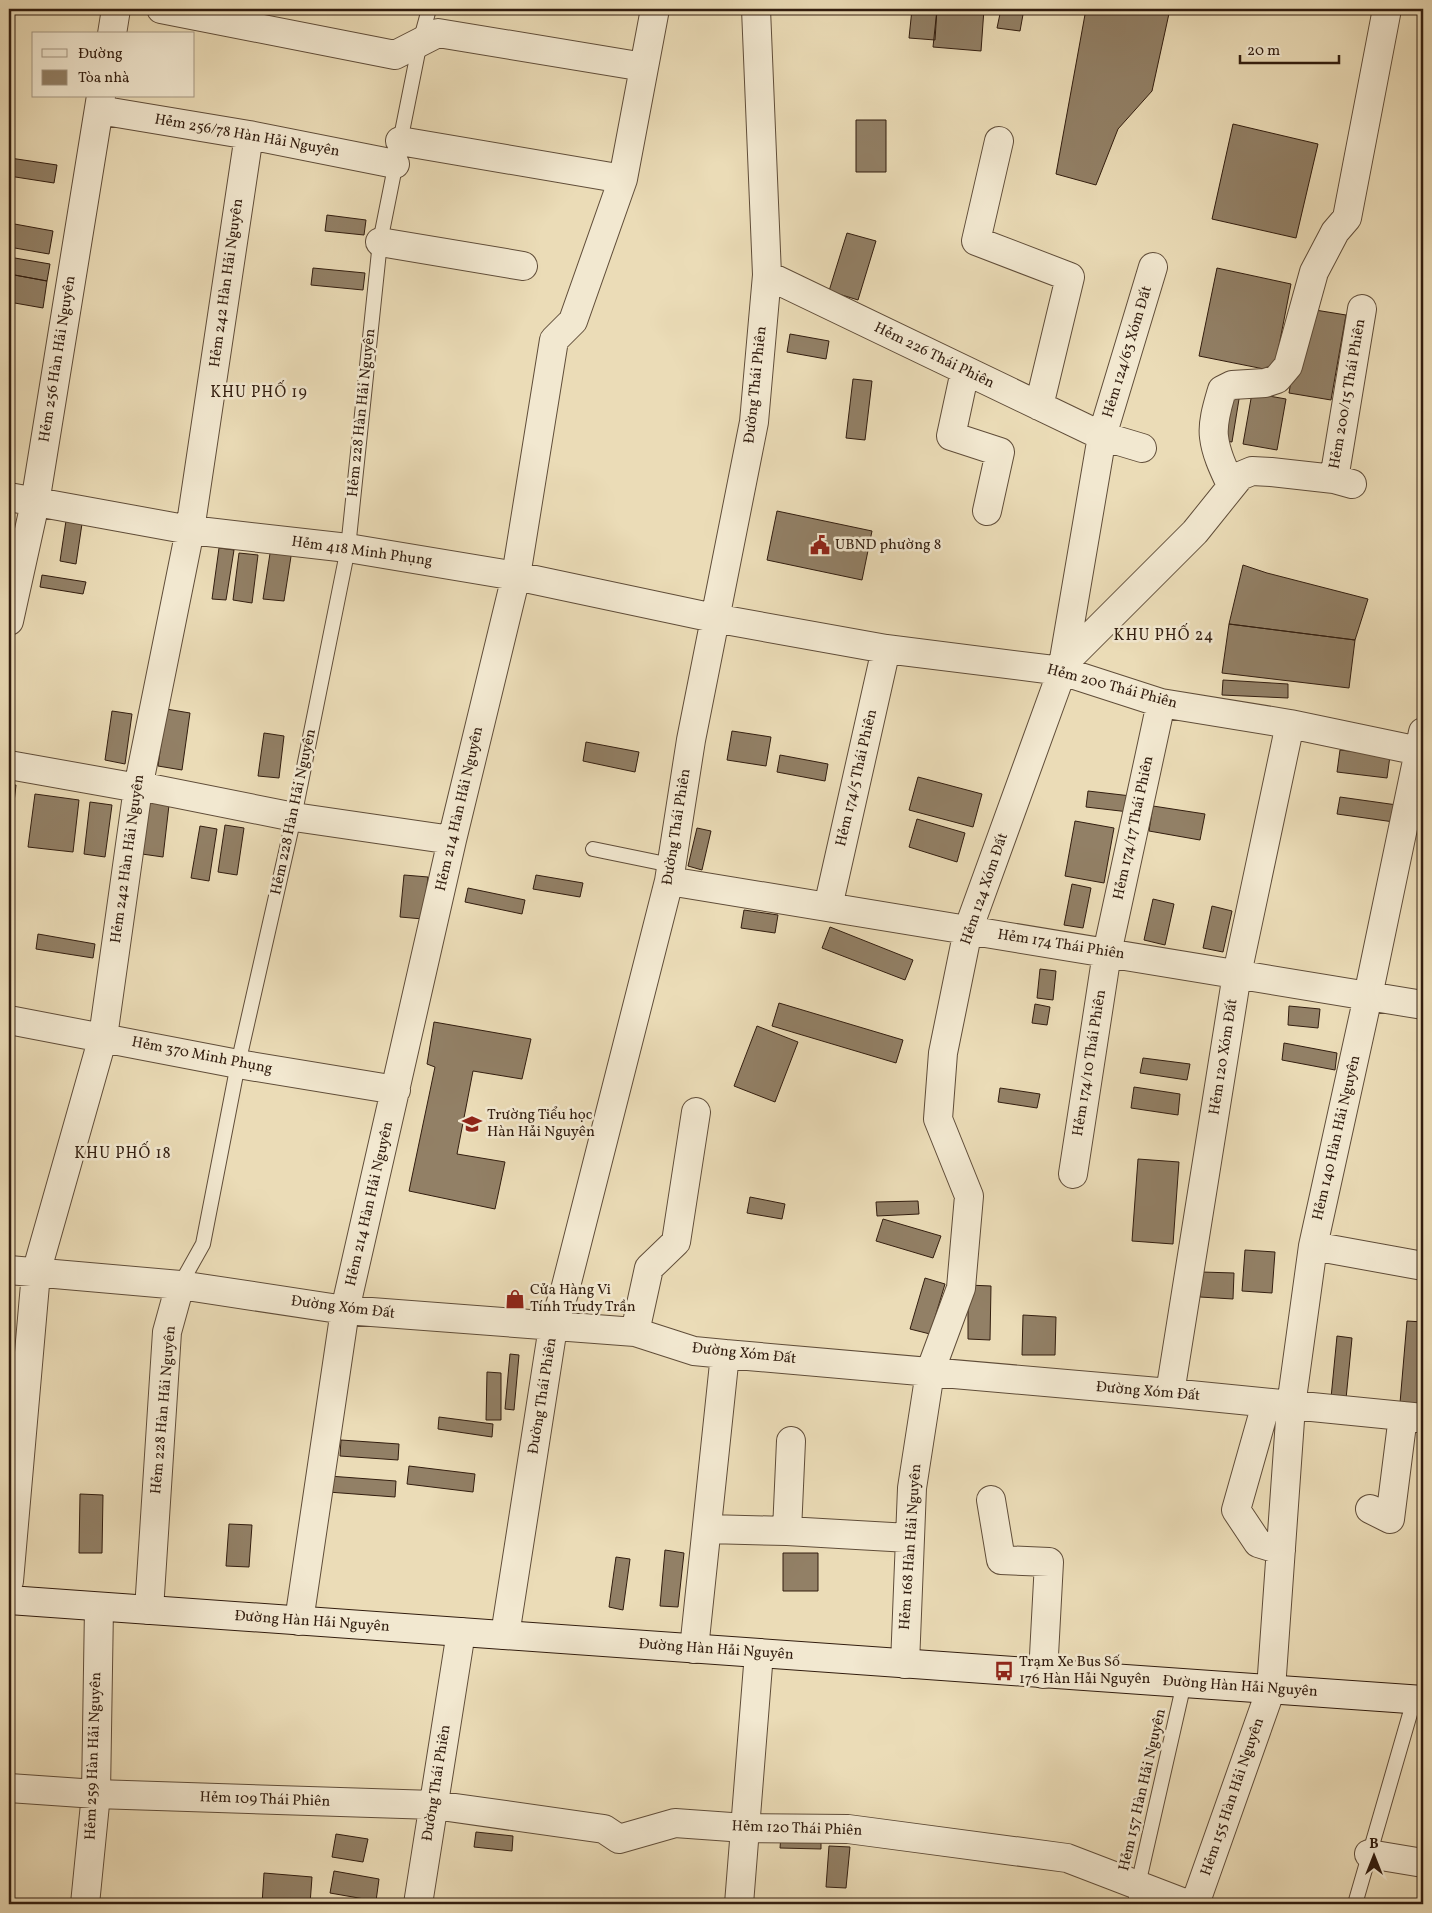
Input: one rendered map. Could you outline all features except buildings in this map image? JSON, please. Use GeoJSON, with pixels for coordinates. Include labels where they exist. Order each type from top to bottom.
{"type":"FeatureCollection","features":[{"type":"Feature","properties":{"kind":"street"},"geometry":{"type":"LineString","coordinates":[[112,32],[116,9]]}},
{"type":"Feature","properties":{"kind":"street"},"geometry":{"type":"LineString","coordinates":[[161,9],[395,55],[438,33],[644,67]]}},
{"type":"Feature","properties":{"kind":"street","name":"Hẻm 214 Hàn Hải Nguyên"},"geometry":{"type":"LineString","coordinates":[[300,1621],[345,1310],[452,840],[516,576],[554,340],[573,321],[623,179],[655,9]]}},
{"type":"Feature","properties":{"kind":"street","name":"Đường Thái Phiên"},"geometry":{"type":"LineString","coordinates":[[505,1635],[553,1327],[565,1290],[670,873],[691,740],[754,422],[767,275],[756,9]]}},
{"type":"Feature","properties":{"kind":"street"},"geometry":{"type":"LineString","coordinates":[[1231,485],[1222,465],[1213,436],[1216,411],[1222,390],[1232,385],[1265,384],[1277,379],[1288,366],[1314,272],[1335,232],[1347,218],[1387,9]]}},
{"type":"Feature","properties":{"kind":"street","name":"Hẻm 256/78 Hàn Hải Nguyên"},"geometry":{"type":"LineString","coordinates":[[100,103],[248,135],[623,179]]}},
{"type":"Feature","properties":{"kind":"street","name":"Hẻm 256 Hàn Hải Nguyên"},"geometry":{"type":"LineString","coordinates":[[9,621],[22,500],[100,103]]}},
{"type":"Feature","properties":{"kind":"street","name":"Hẻm 242 Hàn Hải Nguyên"},"geometry":{"type":"LineString","coordinates":[[9,1581],[36,1273],[103,1037],[138,788],[190,530],[248,135]]}},
{"type":"Feature","properties":{"kind":"street"},"geometry":{"type":"LineString","coordinates":[[999,141],[976,241],[1070,277],[1039,406]]}},
{"type":"Feature","properties":{"kind":"street"},"geometry":{"type":"LineString","coordinates":[[380,242],[522,266]]}},
{"type":"Feature","properties":{"kind":"street","name":"Hẻm 124/63 Xóm Đất"},"geometry":{"type":"LineString","coordinates":[[1102,436],[1153,267]]}},
{"type":"Feature","properties":{"kind":"street","name":"Hẻm 226 Thái Phiên"},"geometry":{"type":"LineString","coordinates":[[767,275],[1102,436],[1142,448]]}},
{"type":"Feature","properties":{"kind":"street","name":"Hẻm 200/15 Thái Phiên"},"geometry":{"type":"LineString","coordinates":[[1063,667],[1195,532],[1240,476],[1252,471],[1296,474],[1343,481],[1362,309]]}},
{"type":"Feature","properties":{"kind":"street"},"geometry":{"type":"LineString","coordinates":[[966,372],[951,436],[1000,452],[986,511]]}},
{"type":"Feature","properties":{"kind":"street","name":"Hẻm 124 Xóm Đất"},"geometry":{"type":"LineString","coordinates":[[930,1372],[961,1288],[969,1196],[938,1120],[943,1053],[968,930],[1063,667],[1102,436]]}},
{"type":"Feature","properties":{"kind":"street","name":"Hẻm 418 Minh Phụng"},"geometry":{"type":"LineString","coordinates":[[22,500],[190,530],[348,548],[516,576],[714,618]]}},
{"type":"Feature","properties":{"kind":"street","name":"Hẻm 200 Thái Phiên"},"geometry":{"type":"LineString","coordinates":[[714,618],[886,648],[1063,667],[1162,703],[1290,724],[1421,741]]}},
{"type":"Feature","properties":{"kind":"street","name":"Hẻm 174/5 Thái Phiên"},"geometry":{"type":"LineString","coordinates":[[828,907],[886,648]]}},
{"type":"Feature","properties":{"kind":"street","name":"Hẻm 174/17 Thái Phiên"},"geometry":{"type":"LineString","coordinates":[[1107,953],[1162,703]]}},
{"type":"Feature","properties":{"kind":"street","name":"Hẻm 120 Xóm Đất"},"geometry":{"type":"LineString","coordinates":[[1170,1393],[1237,974],[1290,724]]}},
{"type":"Feature","properties":{"kind":"street","name":"Hẻm 140 Hàn Hải Nguyên"},"geometry":{"type":"LineString","coordinates":[[1281,1550],[1258,1543],[1236,1510],[1279,1405],[1421,741]]}},
{"type":"Feature","properties":{"kind":"street"},"geometry":{"type":"LineString","coordinates":[[9,765],[138,788],[139,786],[294,817],[452,840]]}},
{"type":"Feature","properties":{"kind":"street","name":"Hẻm 174 Thái Phiên"},"geometry":{"type":"LineString","coordinates":[[670,873],[828,907],[1423,1005]]}},
{"type":"Feature","properties":{"kind":"street","name":"Hẻm 174/10 Thái Phiên"},"geometry":{"type":"LineString","coordinates":[[1073,1174],[1107,953]]}},
{"type":"Feature","properties":{"kind":"street","name":"Hẻm 370 Minh Phụng"},"geometry":{"type":"LineString","coordinates":[[9,1020],[238,1064],[396,1090]]}},
{"type":"Feature","properties":{"kind":"street"},"geometry":{"type":"LineString","coordinates":[[635,1332],[649,1268],[676,1242],[696,1112]]}},
{"type":"Feature","properties":{"kind":"street"},"geometry":{"type":"LineString","coordinates":[[1312,1246],[1423,1266]]}},
{"type":"Feature","properties":{"kind":"street","name":"Đường Xóm Đất"},"geometry":{"type":"LineString","coordinates":[[9,1270],[180,1285],[345,1310],[635,1332],[694,1350],[725,1354],[1170,1393],[1413,1417]]}},
{"type":"Feature","properties":{"kind":"street","name":"Hẻm 228 Hàn Hải Nguyên"},"geometry":{"type":"LineString","coordinates":[[149,1610],[167,1332],[180,1285]]}},
{"type":"Feature","properties":{"kind":"street"},"geometry":{"type":"LineString","coordinates":[[694,1649],[725,1354]]}},
{"type":"Feature","properties":{"kind":"street","name":"Hẻm 168 Hàn Hải Nguyên"},"geometry":{"type":"LineString","coordinates":[[905,1664],[912,1488],[930,1372]]}},
{"type":"Feature","properties":{"kind":"street","name":"Hẻm 140 Hàn Hải Nguyên"},"geometry":{"type":"LineString","coordinates":[[1271,1690],[1281,1550],[1279,1405]]}},
{"type":"Feature","properties":{"kind":"street"},"geometry":{"type":"LineString","coordinates":[[1370,1509],[1390,1519],[1413,1417]]}},
{"type":"Feature","properties":{"kind":"street"},"geometry":{"type":"LineString","coordinates":[[787,1531],[791,1441]]}},
{"type":"Feature","properties":{"kind":"street"},"geometry":{"type":"LineString","coordinates":[[991,1500],[1001,1560],[1049,1562],[1043,1674]]}},
{"type":"Feature","properties":{"kind":"street"},"geometry":{"type":"LineString","coordinates":[[707,1529],[787,1531],[909,1538]]}},
{"type":"Feature","properties":{"kind":"street","name":"Đường Hàn Hải Nguyên"},"geometry":{"type":"LineString","coordinates":[[9,1600],[1418,1700]]}},
{"type":"Feature","properties":{"kind":"street","name":"Hẻm 259 Hàn Hải Nguyên"},"geometry":{"type":"LineString","coordinates":[[86,1904],[96,1794],[98,1607]]}},
{"type":"Feature","properties":{"kind":"street","name":"Đường Thái Phiên"},"geometry":{"type":"LineString","coordinates":[[418,1904],[461,1632]]}},
{"type":"Feature","properties":{"kind":"street"},"geometry":{"type":"LineString","coordinates":[[739,1904],[759,1653]]}},
{"type":"Feature","properties":{"kind":"street","name":"Hẻm 155 Hàn Hải Nguyên"},"geometry":{"type":"LineString","coordinates":[[1195,1904],[1271,1690]]}},
{"type":"Feature","properties":{"kind":"street","name":"Hẻm 109 Thái Phiên"},"geometry":{"type":"LineString","coordinates":[[9,1788],[96,1794],[434,1805]]}},
{"type":"Feature","properties":{"kind":"street","name":"Hẻm 120 Thái Phiên"},"geometry":{"type":"LineString","coordinates":[[434,1805],[604,1829],[620,1839],[675,1823],[745,1828],[848,1829],[1067,1858],[1136,1895],[1187,1904]]}},
{"type":"Feature","properties":{"kind":"street"},"geometry":{"type":"LineString","coordinates":[[1369,1854],[1423,1863]]}},
{"type":"Feature","properties":{"kind":"lane","name":"Hẻm 228 Hàn Hải Nguyên"},"geometry":{"type":"LineString","coordinates":[[180,1285],[202,1244],[238,1064],[294,817],[348,548],[380,242],[428,9]]}},
{"type":"Feature","properties":{"kind":"lane"},"geometry":{"type":"LineString","coordinates":[[594,849],[670,873]]}},
{"type":"Feature","properties":{"kind":"lane","name":"Hẻm 157 Hàn Hải Nguyên"},"geometry":{"type":"LineString","coordinates":[[1136,1895],[1184,1684]]}},
{"type":"Feature","properties":{"kind":"lane"},"geometry":{"type":"LineString","coordinates":[[1355,1904],[1418,1700]]}},
{"type":"Feature","properties":{"kind":"place","name":"UBND phường 8"},"geometry":{"type":"Point","coordinates":[820,545]}},
{"type":"Feature","properties":{"kind":"place","name":"Trường Tiểu học Hàn Hải Nguyên"},"geometry":{"type":"Point","coordinates":[472,1124]}},
{"type":"Feature","properties":{"kind":"place","name":"Cửa Hàng Vi Tính Trudy Trần"},"geometry":{"type":"Point","coordinates":[515,1299]}},
{"type":"Feature","properties":{"kind":"place","name":"Trạm Xe Bus Số 176 Hàn Hải Nguyên"},"geometry":{"type":"Point","coordinates":[1004,1671]}},
{"type":"Feature","properties":{"kind":"district","name":"KHU PHỐ 19"},"geometry":{"type":"Point","coordinates":[259,393]}},
{"type":"Feature","properties":{"kind":"district","name":"KHU PHỐ 24"},"geometry":{"type":"Point","coordinates":[1164,636]}},
{"type":"Feature","properties":{"kind":"district","name":"KHU PHỐ 18"},"geometry":{"type":"Point","coordinates":[123,1154]}}]}
